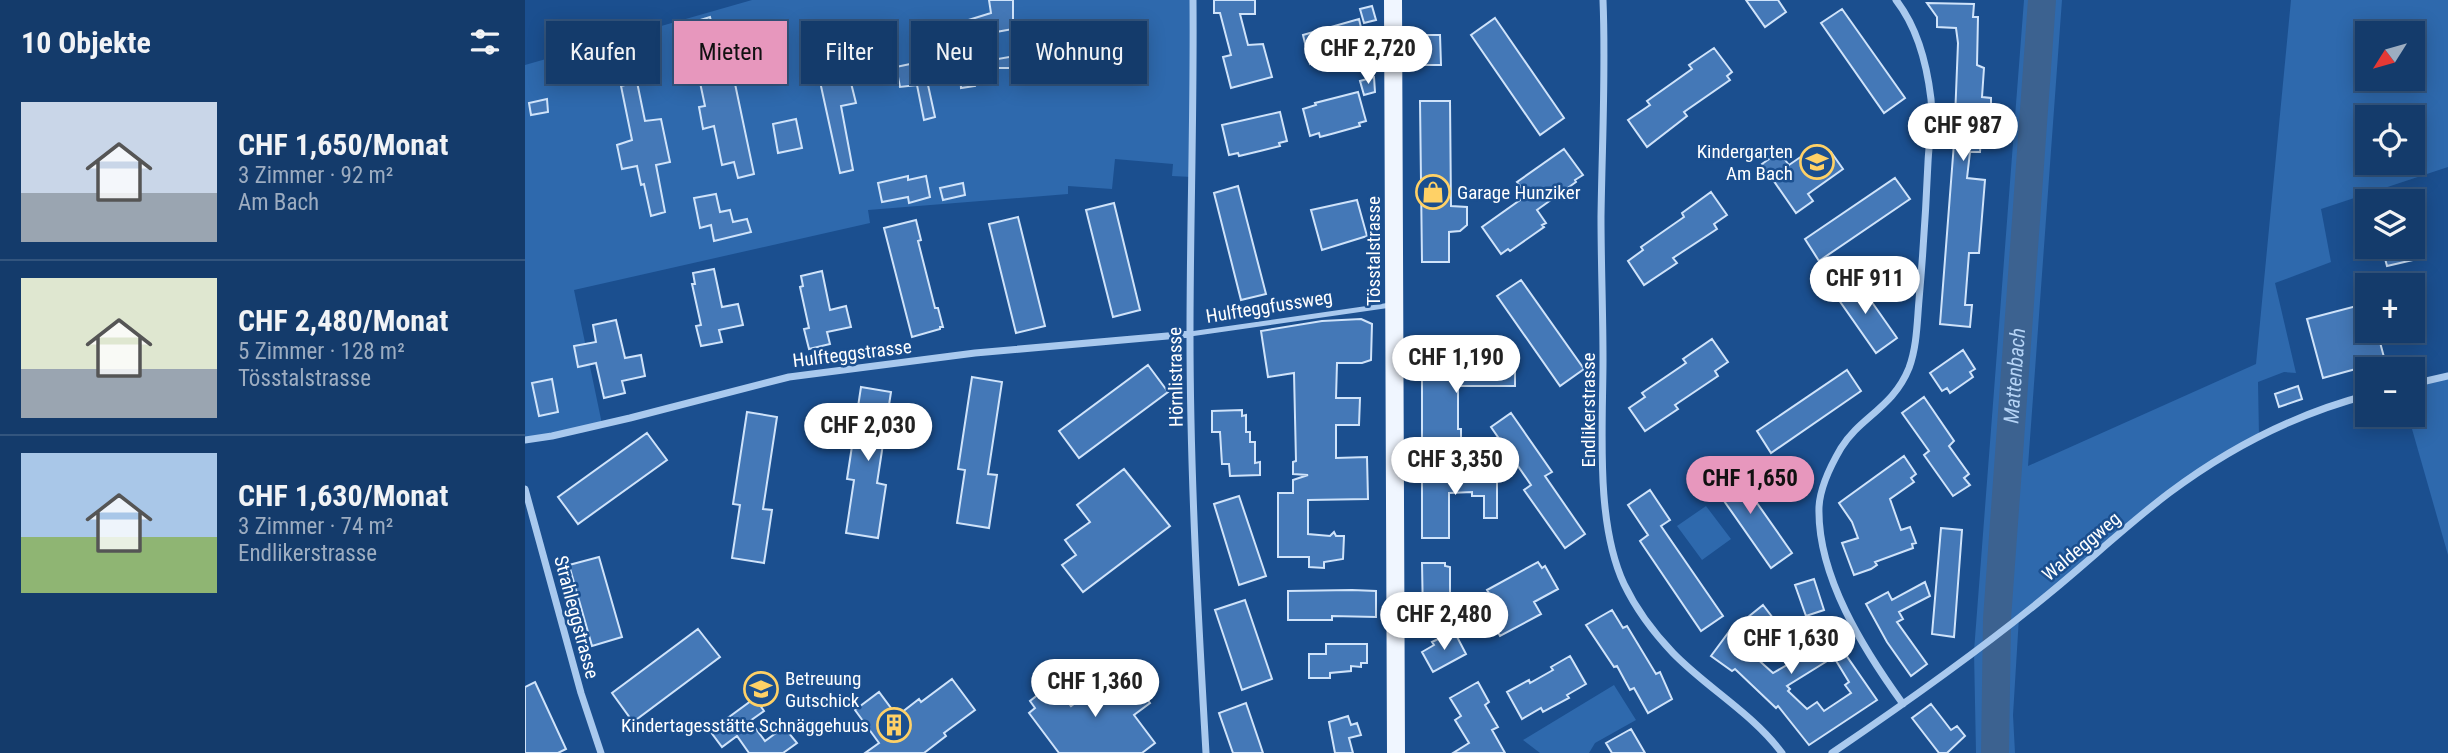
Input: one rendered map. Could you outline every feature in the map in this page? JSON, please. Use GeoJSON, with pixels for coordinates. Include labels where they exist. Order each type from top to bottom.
{"type":"FeatureCollection","features":[{"type":"Feature","properties":{"kind":"main road","name":"Tösstalstrasse"},"geometry":{"type":"LineString","coordinates":[[1393,0],[1396,753]]}},
{"type":"Feature","properties":{"kind":"street","name":"Hörnlistrasse"},"geometry":{"type":"LineString","coordinates":[[1193,0],[1190,334],[1196,566],[1206,753]]}},
{"type":"Feature","properties":{"kind":"street","name":"Endlikerstrasse"},"geometry":{"type":"LineString","coordinates":[[1603,0],[1605,42],[1601,221],[1604,466],[1607,523],[1613,556],[1625,585],[1646,619],[1674,653],[1749,717],[1781,753]]}},
{"type":"Feature","properties":{"kind":"street"},"geometry":{"type":"LineString","coordinates":[[1896,0],[1903,8],[1924,56],[1931,101],[1925,228],[1914,354],[1906,376],[1894,395],[1842,445],[1826,477],[1819,505],[1822,541],[1842,600],[1872,661],[1903,704]]}},
{"type":"Feature","properties":{"kind":"street","name":"Hulfteggstrasse"},"geometry":{"type":"LineString","coordinates":[[525,440],[630,418],[789,377],[975,353],[1190,334]]}},
{"type":"Feature","properties":{"kind":"street"},"geometry":{"type":"LineString","coordinates":[[2425,381],[2448,376]]}},
{"type":"Feature","properties":{"kind":"street","name":"Waldeggweg"},"geometry":{"type":"LineString","coordinates":[[1832,753],[1961,663],[2049,594],[2167,494],[2199,472],[2259,436],[2303,415],[2355,399]]}},
{"type":"Feature","properties":{"kind":"street","name":"Strahleggstrasse"},"geometry":{"type":"LineString","coordinates":[[525,489],[581,694],[601,753]]}},
{"type":"Feature","properties":{"kind":"lane","name":"Hulfteggfussweg"},"geometry":{"type":"LineString","coordinates":[[1190,334],[1379,305],[1394,305]]}},
{"type":"Feature","properties":{"kind":"shaded area"},"geometry":{"type":"Polygon","coordinates":[[[752,0],[1193,0],[1192,177],[1172,176],[1173,164],[1115,159],[1112,189],[1068,186],[1068,194],[868,210],[870,223],[574,290],[602,424],[525,440],[525,65],[546,59],[546,84],[660,84],[660,26],[674,22],[674,84],[787,84],[787,21],[679,21],[752,0]]]}},
{"type":"Feature","properties":{"kind":"shaded area"},"geometry":{"type":"Polygon","coordinates":[[[2024,0],[2062,0],[2028,466],[2256,364],[2291,0],[2448,0],[2448,167],[2425,175],[2425,105],[2355,105],[2355,175],[2424,175],[2381,189],[2355,189],[2355,198],[2321,209],[2331,262],[2275,283],[2296,373],[2284,372],[2258,382],[2259,436],[2167,494],[2019,617],[2013,715],[2015,753],[1976,753],[1974,651],[2024,0]]]}},
{"type":"Feature","properties":{"kind":"shaded area"},"geometry":{"type":"Polygon","coordinates":[[[2448,376],[2448,555],[2411,427],[2425,427],[2425,381],[2448,376]]]}},
{"type":"Feature","properties":{"kind":"shaded area"},"geometry":{"type":"Polygon","coordinates":[[[1706,506],[1731,539],[1702,560],[1677,526],[1706,506]]]}},
{"type":"Feature","properties":{"kind":"shaded area"},"geometry":{"type":"Polygon","coordinates":[[[1614,685],[1636,720],[1595,743],[1589,753],[1540,753],[1523,740],[1614,685]]]}},
{"type":"Feature","properties":{"kind":"building"},"geometry":{"type":"Polygon","coordinates":[[[989,0],[1013,0],[1011,29],[997,32],[997,21],[965,21],[991,13],[989,0]]]}},
{"type":"Feature","properties":{"kind":"building"},"geometry":{"type":"Polygon","coordinates":[[[1214,0],[1255,0],[1255,14],[1240,14],[1248,45],[1263,44],[1272,77],[1231,88],[1223,57],[1231,55],[1220,13],[1214,13],[1214,0]]]}},
{"type":"Feature","properties":{"kind":"building"},"geometry":{"type":"Polygon","coordinates":[[[1746,0],[1778,0],[1786,12],[1765,27],[1746,0]]]}},
{"type":"Feature","properties":{"kind":"building"},"geometry":{"type":"Polygon","coordinates":[[[1927,3],[1974,4],[1973,17],[1978,17],[1977,65],[1984,68],[1982,97],[1991,98],[1991,112],[1983,112],[1980,152],[1970,152],[1967,178],[1985,180],[1979,253],[1969,253],[1965,305],[1972,305],[1970,327],[1940,324],[1954,143],[1958,43],[1956,28],[1937,27],[1937,17],[1927,3]]]}},
{"type":"Feature","properties":{"kind":"building"},"geometry":{"type":"Polygon","coordinates":[[[1372,6],[1376,20],[1364,23],[1360,9],[1372,6]]]}},
{"type":"Feature","properties":{"kind":"building"},"geometry":{"type":"Polygon","coordinates":[[[1842,9],[1905,98],[1884,113],[1821,23],[1842,9]]]}},
{"type":"Feature","properties":{"kind":"building"},"geometry":{"type":"Polygon","coordinates":[[[1495,18],[1564,118],[1540,135],[1471,35],[1495,18]]]}},
{"type":"Feature","properties":{"kind":"building"},"geometry":{"type":"Polygon","coordinates":[[[1359,19],[1366,49],[1358,51],[1359,54],[1319,65],[1318,61],[1310,64],[1303,35],[1359,19]]]}},
{"type":"Feature","properties":{"kind":"building"},"geometry":{"type":"Polygon","coordinates":[[[1417,35],[1440,35],[1441,65],[1418,65],[1417,35]]]}},
{"type":"Feature","properties":{"kind":"building"},"geometry":{"type":"Polygon","coordinates":[[[1714,48],[1732,72],[1727,76],[1730,80],[1684,112],[1687,116],[1647,147],[1628,120],[1650,105],[1647,101],[1692,69],[1689,65],[1714,48]]]}},
{"type":"Feature","properties":{"kind":"building"},"geometry":{"type":"Polygon","coordinates":[[[1011,57],[1011,68],[997,68],[997,59],[1011,57]]]}},
{"type":"Feature","properties":{"kind":"building"},"geometry":{"type":"Polygon","coordinates":[[[911,64],[911,84],[931,84],[928,85],[935,117],[924,120],[917,85],[900,87],[897,67],[911,64]]]}},
{"type":"Feature","properties":{"kind":"building"},"geometry":{"type":"Polygon","coordinates":[[[1374,77],[1375,92],[1364,95],[1360,81],[1374,77]]]}},
{"type":"Feature","properties":{"kind":"building"},"geometry":{"type":"Polygon","coordinates":[[[637,84],[645,121],[661,119],[670,162],[656,165],[665,212],[651,216],[637,166],[622,169],[617,145],[632,140],[621,86],[637,84]]]}},
{"type":"Feature","properties":{"kind":"building"},"geometry":{"type":"Polygon","coordinates":[[[700,84],[735,84],[754,174],[738,178],[734,162],[722,165],[714,126],[703,129],[699,107],[705,106],[700,84]]]}},
{"type":"Feature","properties":{"kind":"building"},"geometry":{"type":"Polygon","coordinates":[[[821,84],[851,84],[856,103],[841,106],[853,170],[840,173],[821,84]]]}},
{"type":"Feature","properties":{"kind":"building"},"geometry":{"type":"Polygon","coordinates":[[[961,84],[975,84],[975,86],[961,88],[961,84]]]}},
{"type":"Feature","properties":{"kind":"building"},"geometry":{"type":"Polygon","coordinates":[[[1358,92],[1366,121],[1359,123],[1360,126],[1335,133],[1320,137],[1319,133],[1310,136],[1303,109],[1316,105],[1315,103],[1358,92]]]}},
{"type":"Feature","properties":{"kind":"building"},"geometry":{"type":"Polygon","coordinates":[[[547,99],[548,112],[531,115],[529,103],[547,99]]]}},
{"type":"Feature","properties":{"kind":"building"},"geometry":{"type":"Polygon","coordinates":[[[1420,101],[1450,101],[1451,206],[1467,207],[1467,225],[1460,231],[1449,232],[1449,262],[1422,262],[1420,101]]]}},
{"type":"Feature","properties":{"kind":"building"},"geometry":{"type":"Polygon","coordinates":[[[1280,112],[1287,141],[1279,143],[1280,146],[1260,151],[1239,156],[1238,153],[1229,155],[1222,125],[1280,112]]]}},
{"type":"Feature","properties":{"kind":"building"},"geometry":{"type":"Polygon","coordinates":[[[796,119],[802,148],[778,153],[773,124],[796,119]]]}},
{"type":"Feature","properties":{"kind":"building","name":"Kindergarten Am Bach"},"geometry":{"type":"Polygon","coordinates":[[[1815,147],[1823,157],[1831,152],[1843,169],[1808,194],[1813,201],[1796,213],[1762,164],[1779,152],[1789,165],[1815,147]]]}},
{"type":"Feature","properties":{"kind":"building"},"geometry":{"type":"Polygon","coordinates":[[[1564,149],[1583,175],[1537,210],[1546,223],[1542,225],[1544,227],[1510,251],[1508,249],[1501,254],[1482,227],[1527,195],[1517,182],[1564,149]]]}},
{"type":"Feature","properties":{"kind":"building"},"geometry":{"type":"Polygon","coordinates":[[[908,176],[908,180],[926,176],[930,197],[909,203],[908,197],[882,202],[878,183],[908,176]]]}},
{"type":"Feature","properties":{"kind":"building"},"geometry":{"type":"Polygon","coordinates":[[[1895,178],[1910,199],[1819,261],[1805,239],[1895,178]]]}},
{"type":"Feature","properties":{"kind":"building"},"geometry":{"type":"Polygon","coordinates":[[[963,183],[965,195],[943,200],[940,188],[963,183]]]}},
{"type":"Feature","properties":{"kind":"building"},"geometry":{"type":"Polygon","coordinates":[[[1238,186],[1266,294],[1241,300],[1214,193],[1238,186]]]}},
{"type":"Feature","properties":{"kind":"building"},"geometry":{"type":"Polygon","coordinates":[[[1711,192],[1727,215],[1714,224],[1717,229],[1673,258],[1677,263],[1644,285],[1628,261],[1643,250],[1641,247],[1684,217],[1682,213],[1711,192]]]}},
{"type":"Feature","properties":{"kind":"building"},"geometry":{"type":"Polygon","coordinates":[[[716,194],[720,212],[730,210],[733,222],[747,219],[751,232],[714,241],[711,225],[700,228],[694,198],[716,194]]]}},
{"type":"Feature","properties":{"kind":"building"},"geometry":{"type":"Polygon","coordinates":[[[1357,200],[1367,236],[1322,250],[1311,210],[1357,200]]]}},
{"type":"Feature","properties":{"kind":"building"},"geometry":{"type":"Polygon","coordinates":[[[1114,203],[1140,310],[1113,317],[1086,210],[1114,203]]]}},
{"type":"Feature","properties":{"kind":"building"},"geometry":{"type":"Polygon","coordinates":[[[1018,217],[1045,326],[1016,333],[989,224],[1018,217]]]}},
{"type":"Feature","properties":{"kind":"building"},"geometry":{"type":"Polygon","coordinates":[[[916,220],[921,240],[918,241],[935,308],[938,308],[943,327],[912,337],[884,228],[916,220]]]}},
{"type":"Feature","properties":{"kind":"building"},"geometry":{"type":"Polygon","coordinates":[[[2385,259],[2413,259],[2413,260],[2387,266],[2385,259]]]}},
{"type":"Feature","properties":{"kind":"building"},"geometry":{"type":"Polygon","coordinates":[[[714,269],[722,307],[738,304],[743,325],[719,330],[722,342],[701,346],[696,326],[701,325],[692,284],[695,284],[693,273],[714,269]]]}},
{"type":"Feature","properties":{"kind":"building"},"geometry":{"type":"Polygon","coordinates":[[[822,271],[830,310],[846,306],[851,327],[827,332],[830,344],[809,349],[804,329],[809,328],[800,287],[803,286],[801,276],[822,271]]]}},
{"type":"Feature","properties":{"kind":"building"},"geometry":{"type":"Polygon","coordinates":[[[1855,278],[1897,338],[1876,353],[1834,293],[1855,278]]]}},
{"type":"Feature","properties":{"kind":"building"},"geometry":{"type":"Polygon","coordinates":[[[1521,280],[1584,369],[1560,386],[1497,296],[1521,280]]]}},
{"type":"Feature","properties":{"kind":"building"},"geometry":{"type":"Polygon","coordinates":[[[2355,306],[2355,343],[2380,343],[2384,357],[2355,357],[2355,369],[2323,378],[2307,319],[2355,306]]]}},
{"type":"Feature","properties":{"kind":"building"},"geometry":{"type":"Polygon","coordinates":[[[1361,319],[1372,324],[1371,360],[1362,363],[1337,363],[1336,398],[1360,398],[1359,425],[1336,425],[1336,458],[1367,457],[1368,499],[1308,500],[1308,534],[1330,536],[1334,532],[1336,536],[1344,536],[1343,559],[1324,562],[1324,568],[1309,567],[1309,557],[1278,557],[1278,493],[1293,493],[1293,480],[1308,475],[1293,474],[1293,462],[1296,461],[1294,373],[1268,377],[1261,331],[1322,321],[1361,319]]]}},
{"type":"Feature","properties":{"kind":"building"},"geometry":{"type":"Polygon","coordinates":[[[616,320],[625,358],[641,355],[645,376],[622,381],[625,393],[604,398],[596,363],[578,367],[574,346],[596,342],[593,325],[616,320]]]}},
{"type":"Feature","properties":{"kind":"building"},"geometry":{"type":"Polygon","coordinates":[[[1712,339],[1728,362],[1715,371],[1718,376],[1675,405],[1678,409],[1645,431],[1629,408],[1645,397],[1642,393],[1686,363],[1683,359],[1712,339]]]}},
{"type":"Feature","properties":{"kind":"building"},"geometry":{"type":"Polygon","coordinates":[[[1963,350],[1975,369],[1970,372],[1973,377],[1950,393],[1947,388],[1942,391],[1930,373],[1963,350]]]}},
{"type":"Feature","properties":{"kind":"building"},"geometry":{"type":"Polygon","coordinates":[[[1456,361],[1515,361],[1515,386],[1458,386],[1458,429],[1461,429],[1461,444],[1422,445],[1422,367],[1456,367],[1456,361]]]}},
{"type":"Feature","properties":{"kind":"building"},"geometry":{"type":"Polygon","coordinates":[[[1148,365],[1168,392],[1079,458],[1059,431],[1148,365]]]}},
{"type":"Feature","properties":{"kind":"building"},"geometry":{"type":"Polygon","coordinates":[[[1847,370],[1861,391],[1771,453],[1757,431],[1847,370]]]}},
{"type":"Feature","properties":{"kind":"building"},"geometry":{"type":"Polygon","coordinates":[[[972,377],[1002,382],[988,474],[997,475],[989,528],[957,523],[965,470],[958,469],[972,377]]]}},
{"type":"Feature","properties":{"kind":"building"},"geometry":{"type":"Polygon","coordinates":[[[552,379],[558,412],[539,416],[532,383],[552,379]]]}},
{"type":"Feature","properties":{"kind":"building"},"geometry":{"type":"Polygon","coordinates":[[[2298,386],[2302,399],[2279,407],[2275,394],[2298,386]]]}},
{"type":"Feature","properties":{"kind":"building"},"geometry":{"type":"Polygon","coordinates":[[[861,387],[891,392],[877,483],[886,485],[878,538],[846,533],[854,480],[847,479],[861,387]]]}},
{"type":"Feature","properties":{"kind":"building"},"geometry":{"type":"Polygon","coordinates":[[[1924,397],[1954,441],[1949,446],[1969,474],[1964,478],[1970,485],[1953,496],[1924,455],[1929,451],[1902,413],[1924,397]]]}},
{"type":"Feature","properties":{"kind":"building"},"geometry":{"type":"Polygon","coordinates":[[[1242,410],[1242,416],[1246,415],[1246,432],[1250,432],[1250,442],[1255,442],[1255,463],[1260,462],[1260,475],[1230,476],[1229,464],[1222,464],[1220,432],[1212,432],[1212,411],[1242,410]]]}},
{"type":"Feature","properties":{"kind":"building"},"geometry":{"type":"Polygon","coordinates":[[[747,412],[777,417],[763,509],[772,510],[764,563],[732,558],[740,505],[733,504],[747,412]]]}},
{"type":"Feature","properties":{"kind":"building"},"geometry":{"type":"Polygon","coordinates":[[[1511,413],[1552,472],[1545,476],[1585,534],[1565,548],[1524,490],[1531,485],[1491,427],[1511,413]]]}},
{"type":"Feature","properties":{"kind":"building"},"geometry":{"type":"Polygon","coordinates":[[[647,433],[667,460],[578,524],[558,497],[647,433]]]}},
{"type":"Feature","properties":{"kind":"building"},"geometry":{"type":"Polygon","coordinates":[[[1904,456],[1916,474],[1911,478],[1914,482],[1890,499],[1901,530],[1910,527],[1916,543],[1912,544],[1913,548],[1875,562],[1877,565],[1871,569],[1854,575],[1842,543],[1858,538],[1852,522],[1839,503],[1904,456]]]}},
{"type":"Feature","properties":{"kind":"building"},"geometry":{"type":"Polygon","coordinates":[[[1729,463],[1792,553],[1771,568],[1708,478],[1729,463]]]}},
{"type":"Feature","properties":{"kind":"building"},"geometry":{"type":"Polygon","coordinates":[[[1484,465],[1497,465],[1497,518],[1484,518],[1484,496],[1472,496],[1472,492],[1449,493],[1449,538],[1422,538],[1422,472],[1484,472],[1484,465]]]}},
{"type":"Feature","properties":{"kind":"building"},"geometry":{"type":"Polygon","coordinates":[[[1124,469],[1170,526],[1083,592],[1062,565],[1076,555],[1065,540],[1090,522],[1077,505],[1124,469]]]}},
{"type":"Feature","properties":{"kind":"building"},"geometry":{"type":"Polygon","coordinates":[[[1650,490],[1670,520],[1661,526],[1723,616],[1701,631],[1640,541],[1648,535],[1628,505],[1650,490]]]}},
{"type":"Feature","properties":{"kind":"building"},"geometry":{"type":"Polygon","coordinates":[[[1239,496],[1266,576],[1239,585],[1214,504],[1239,496]]]}},
{"type":"Feature","properties":{"kind":"building"},"geometry":{"type":"Polygon","coordinates":[[[1941,528],[1962,530],[1954,637],[1932,634],[1941,528]]]}},
{"type":"Feature","properties":{"kind":"building"},"geometry":{"type":"Polygon","coordinates":[[[599,557],[622,637],[592,646],[569,565],[599,557]]]}},
{"type":"Feature","properties":{"kind":"building"},"geometry":{"type":"Polygon","coordinates":[[[1538,562],[1542,568],[1545,566],[1558,589],[1534,602],[1541,614],[1500,636],[1485,609],[1495,604],[1487,590],[1538,562]]]}},
{"type":"Feature","properties":{"kind":"building"},"geometry":{"type":"Polygon","coordinates":[[[1422,563],[1445,563],[1445,566],[1450,567],[1450,618],[1423,618],[1422,563]]]}},
{"type":"Feature","properties":{"kind":"building"},"geometry":{"type":"Polygon","coordinates":[[[1814,579],[1824,610],[1806,616],[1795,585],[1814,579]]]}},
{"type":"Feature","properties":{"kind":"building"},"geometry":{"type":"Polygon","coordinates":[[[1925,582],[1930,596],[1899,612],[1903,619],[1897,622],[1927,664],[1911,676],[1887,642],[1866,604],[1888,592],[1892,600],[1925,582]]]}},
{"type":"Feature","properties":{"kind":"building"},"geometry":{"type":"Polygon","coordinates":[[[1288,591],[1376,591],[1376,617],[1332,616],[1332,620],[1288,620],[1288,591]]]}},
{"type":"Feature","properties":{"kind":"building"},"geometry":{"type":"Polygon","coordinates":[[[1245,600],[1272,679],[1242,690],[1215,610],[1245,600]]]}},
{"type":"Feature","properties":{"kind":"building"},"geometry":{"type":"Polygon","coordinates":[[[1763,605],[1783,631],[1754,656],[1773,673],[1820,646],[1825,647],[1832,658],[1787,686],[1790,689],[1788,691],[1807,709],[1817,702],[1824,711],[1851,693],[1845,685],[1849,682],[1832,654],[1841,648],[1877,700],[1809,745],[1778,706],[1776,708],[1735,669],[1732,671],[1711,656],[1731,629],[1763,605]]]}},
{"type":"Feature","properties":{"kind":"building"},"geometry":{"type":"Polygon","coordinates":[[[1612,610],[1623,628],[1627,626],[1656,674],[1660,672],[1672,699],[1648,713],[1634,688],[1630,690],[1617,666],[1614,667],[1586,625],[1612,610]]]}},
{"type":"Feature","properties":{"kind":"building"},"geometry":{"type":"Polygon","coordinates":[[[698,629],[720,657],[633,722],[612,693],[698,629]]]}},
{"type":"Feature","properties":{"kind":"building"},"geometry":{"type":"Polygon","coordinates":[[[1454,631],[1466,654],[1433,672],[1422,652],[1434,645],[1432,642],[1454,631]]]}},
{"type":"Feature","properties":{"kind":"building"},"geometry":{"type":"Polygon","coordinates":[[[1326,644],[1367,644],[1367,663],[1361,663],[1361,667],[1351,666],[1351,671],[1330,673],[1330,678],[1309,678],[1309,654],[1326,654],[1326,644]]]}},
{"type":"Feature","properties":{"kind":"building"},"geometry":{"type":"Polygon","coordinates":[[[1570,656],[1586,684],[1567,695],[1569,698],[1543,712],[1541,708],[1522,719],[1507,692],[1553,670],[1551,667],[1570,656]]]}},
{"type":"Feature","properties":{"kind":"building"},"geometry":{"type":"Polygon","coordinates":[[[1126,670],[1150,703],[1134,715],[1155,743],[1142,753],[1059,753],[1029,713],[1035,708],[1030,701],[1053,683],[1071,706],[1093,690],[1095,693],[1126,670]]]}},
{"type":"Feature","properties":{"kind":"building"},"geometry":{"type":"Polygon","coordinates":[[[952,679],[975,710],[944,733],[946,736],[924,753],[865,753],[879,743],[855,710],[879,692],[897,716],[952,679]]]}},
{"type":"Feature","properties":{"kind":"building"},"geometry":{"type":"Polygon","coordinates":[[[535,682],[566,749],[558,753],[525,753],[525,687],[535,682]]]}},
{"type":"Feature","properties":{"kind":"building"},"geometry":{"type":"Polygon","coordinates":[[[1478,682],[1489,702],[1485,705],[1498,727],[1492,730],[1505,753],[1453,753],[1469,743],[1455,720],[1461,716],[1450,698],[1478,682]]]}},
{"type":"Feature","properties":{"kind":"building"},"geometry":{"type":"Polygon","coordinates":[[[755,698],[764,711],[750,721],[765,741],[784,727],[797,743],[783,753],[749,753],[737,736],[722,747],[710,731],[755,698]]]}},
{"type":"Feature","properties":{"kind":"building"},"geometry":{"type":"Polygon","coordinates":[[[1246,703],[1263,753],[1233,753],[1219,713],[1246,703]]]}},
{"type":"Feature","properties":{"kind":"building"},"geometry":{"type":"Polygon","coordinates":[[[1931,704],[1951,730],[1957,726],[1965,736],[1947,753],[1939,753],[1912,718],[1931,704]]]}},
{"type":"Feature","properties":{"kind":"building"},"geometry":{"type":"Polygon","coordinates":[[[1348,716],[1351,725],[1357,723],[1361,735],[1349,738],[1353,753],[1335,753],[1329,722],[1348,716]]]}},
{"type":"Feature","properties":{"kind":"building"},"geometry":{"type":"Polygon","coordinates":[[[1631,729],[1645,753],[1612,753],[1606,743],[1631,729]]]}},
{"type":"Feature","properties":{"kind":"waterway","name":"Mattenbach"},"geometry":{"type":"LineString","coordinates":[[1995,753],[1997,619],[2042,0]]}},
{"type":"Feature","properties":{"kind":"place","name":"Kindergarten Am Bach"},"geometry":{"type":"Point","coordinates":[1817,162]}},
{"type":"Feature","properties":{"kind":"place","name":"Garage Hunziker"},"geometry":{"type":"Point","coordinates":[1433,192]}},
{"type":"Feature","properties":{"kind":"place","name":"Betreuung Gutschick"},"geometry":{"type":"Point","coordinates":[761,689]}},
{"type":"Feature","properties":{"kind":"place","name":"Kindertagesstätte Schnäggehuus"},"geometry":{"type":"Point","coordinates":[894,725]}}]}
